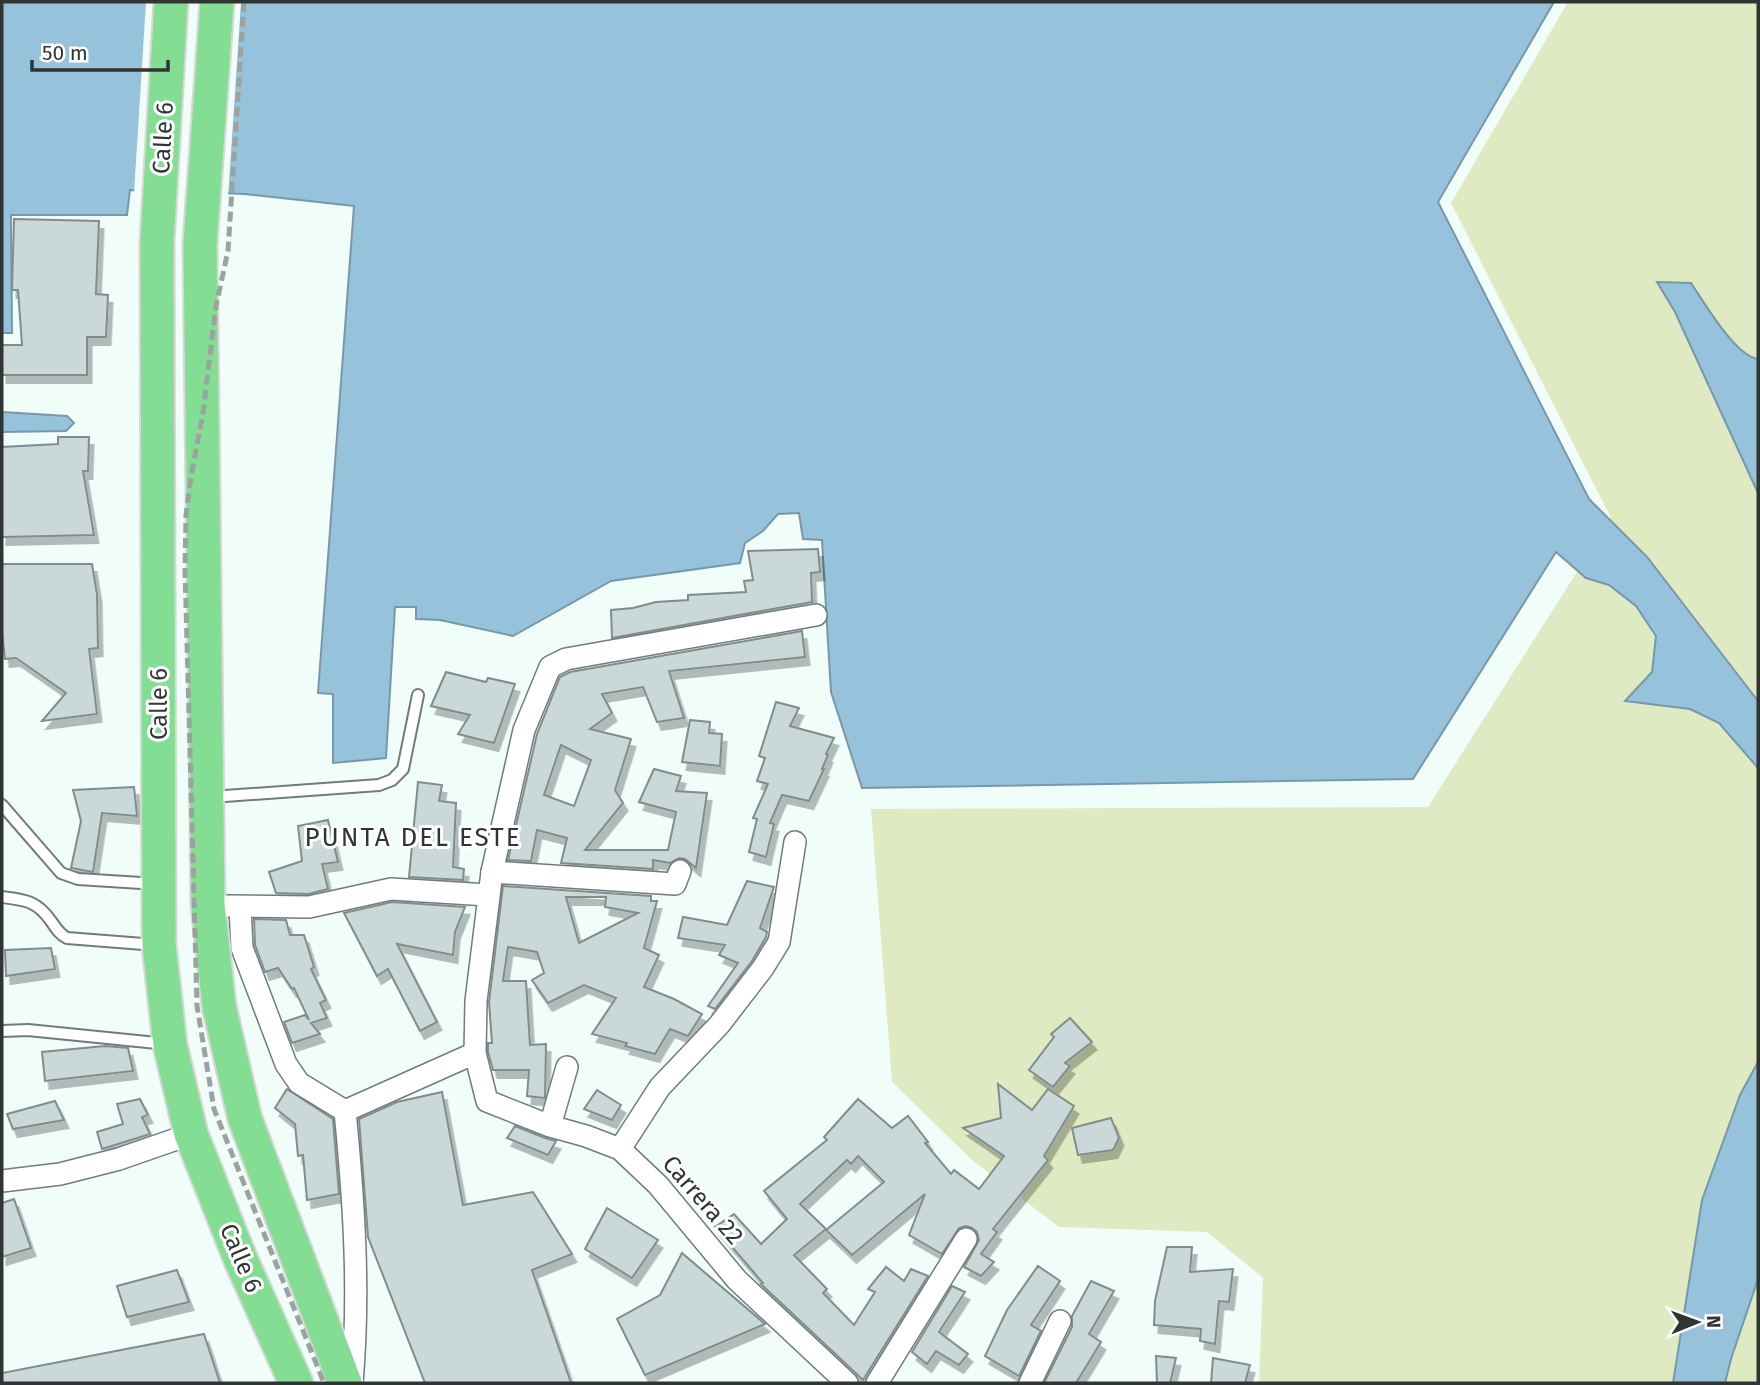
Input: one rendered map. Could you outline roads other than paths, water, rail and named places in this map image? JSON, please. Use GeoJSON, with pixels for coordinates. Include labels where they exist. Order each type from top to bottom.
{"type":"FeatureCollection","features":[{"type":"Feature","properties":{"kind":"highway","name":"Calle 6"},"geometry":{"type":"LineString","coordinates":[[171,2],[157,242],[159,945],[170,1045],[191,1134],[240,1258],[296,1383]]}},
{"type":"Feature","properties":{"kind":"highway","name":"Calle 6"},"geometry":{"type":"LineString","coordinates":[[217,2],[200,245],[208,797],[224,906],[219,1006],[245,1119],[345,1383]]}},
{"type":"Feature","properties":{"kind":"street"},"geometry":{"type":"LineString","coordinates":[[345,1111],[475,1053],[476,1000],[492,872],[524,730],[550,667],[566,659],[816,615]]}},
{"type":"Feature","properties":{"kind":"street"},"geometry":{"type":"LineString","coordinates":[[620,1149],[660,1087],[719,1025],[763,968],[779,942],[795,842]]}},
{"type":"Feature","properties":{"kind":"street"},"geometry":{"type":"LineString","coordinates":[[492,872],[675,884],[680,871]]}},
{"type":"Feature","properties":{"kind":"street"},"geometry":{"type":"LineString","coordinates":[[345,1111],[299,1083],[286,1064],[224,906],[309,907],[391,889],[488,895]]}},
{"type":"Feature","properties":{"kind":"street","name":"Carrera 22"},"geometry":{"type":"LineString","coordinates":[[475,1053],[487,1101],[550,1126],[620,1149],[658,1185],[737,1280],[848,1383]]}},
{"type":"Feature","properties":{"kind":"street"},"geometry":{"type":"LineString","coordinates":[[550,1126],[568,1068]]}},
{"type":"Feature","properties":{"kind":"street"},"geometry":{"type":"LineString","coordinates":[[345,1111],[355,1214],[357,1329],[352,1383]]}},
{"type":"Feature","properties":{"kind":"street"},"geometry":{"type":"LineString","coordinates":[[2,1181],[60,1174],[118,1159],[191,1134]]}},
{"type":"Feature","properties":{"kind":"street"},"geometry":{"type":"LineString","coordinates":[[877,1383],[966,1238]]}},
{"type":"Feature","properties":{"kind":"street"},"geometry":{"type":"LineString","coordinates":[[1030,1383],[1060,1321]]}},
{"type":"Feature","properties":{"kind":"lane"},"geometry":{"type":"LineString","coordinates":[[208,797],[379,785],[392,780],[403,769],[418,695]]}},
{"type":"Feature","properties":{"kind":"lane"},"geometry":{"type":"LineString","coordinates":[[2,806],[61,873],[78,880],[159,885]]}},
{"type":"Feature","properties":{"kind":"lane"},"geometry":{"type":"LineString","coordinates":[[2,897],[28,900],[42,909],[61,936],[67,938],[159,945]]}},
{"type":"Feature","properties":{"kind":"lane"},"geometry":{"type":"LineString","coordinates":[[2,1031],[27,1030],[170,1045]]}},
{"type":"Feature","properties":{"kind":"water"},"geometry":{"type":"Polygon","coordinates":[[[2,2],[1554,2],[1438,202],[1589,499],[1647,557],[1758,701],[1758,768],[1719,723],[1690,709],[1625,701],[1652,672],[1656,636],[1636,606],[1609,585],[1586,578],[1556,552],[1413,779],[862,788],[831,692],[822,540],[803,539],[799,513],[778,514],[763,531],[745,543],[740,563],[611,581],[513,636],[440,620],[416,619],[416,607],[395,607],[386,758],[333,763],[333,694],[318,693],[354,206],[245,194],[130,190],[127,215],[11,215],[12,333],[2,333],[2,2]]]}},
{"type":"Feature","properties":{"kind":"water"},"geometry":{"type":"Polygon","coordinates":[[[1657,282],[1691,283],[1730,339],[1749,356],[1758,359],[1758,493],[1675,312],[1657,282]]]}},
{"type":"Feature","properties":{"kind":"water"},"geometry":{"type":"Polygon","coordinates":[[[2,412],[67,416],[74,423],[66,431],[2,432],[2,412]]]}},
{"type":"Feature","properties":{"kind":"water"},"geometry":{"type":"Polygon","coordinates":[[[1758,1062],[1758,1279],[1725,1383],[1673,1383],[1702,1200],[1740,1095],[1758,1062]]]}},
{"type":"Feature","properties":{"kind":"railway"},"geometry":{"type":"LineString","coordinates":[[244,2],[228,251],[216,306],[203,413],[186,515],[185,569],[197,1006],[214,1109],[324,1383]]}},
{"type":"Feature","properties":{"kind":"district","name":"PUNTA DEL ESTE"},"geometry":{"type":"Point","coordinates":[413,837]}}]}
